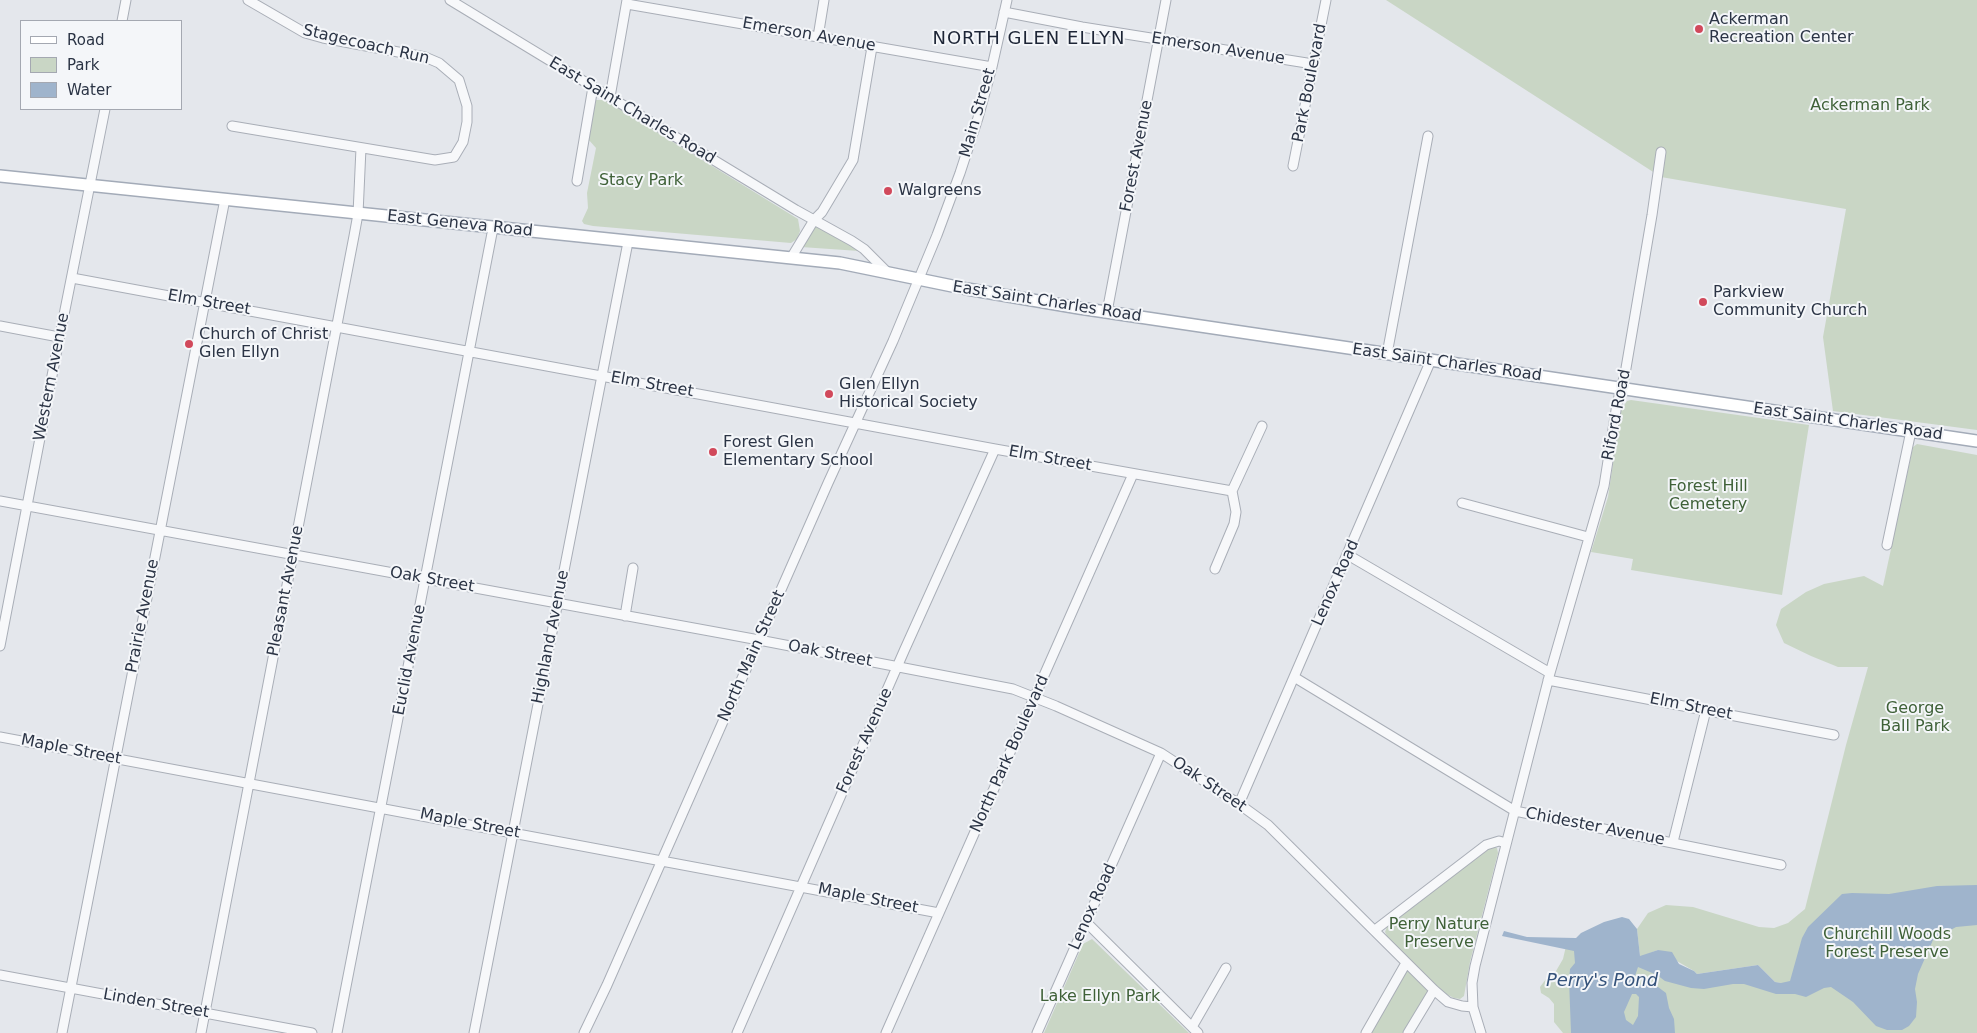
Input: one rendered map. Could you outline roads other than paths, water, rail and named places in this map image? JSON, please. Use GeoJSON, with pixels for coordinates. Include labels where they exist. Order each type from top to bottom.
{"type":"FeatureCollection","features":[{"type":"Feature","properties":{"kind":"main road","name":"East Geneva Road"},"geometry":{"type":"LineString","coordinates":[[0,176],[628,242],[840,262],[918,279]]}},
{"type":"Feature","properties":{"kind":"main road","name":"East Saint Charles Road"},"geometry":{"type":"LineString","coordinates":[[918,279],[1107,312],[1977,442]]}},
{"type":"Feature","properties":{"kind":"street"},"geometry":{"type":"LineString","coordinates":[[122,20],[126,0]]}},
{"type":"Feature","properties":{"kind":"street","name":"Stagecoach Run"},"geometry":{"type":"LineString","coordinates":[[248,0],[305,33],[425,56],[446,67],[459,80],[465,96],[468,113],[463,142],[454,157],[435,160],[361,148]]}},
{"type":"Feature","properties":{"kind":"street","name":"East Saint Charles Road"},"geometry":{"type":"LineString","coordinates":[[450,0],[796,210],[864,249],[887,272]]}},
{"type":"Feature","properties":{"kind":"street"},"geometry":{"type":"LineString","coordinates":[[818,37],[824,0]]}},
{"type":"Feature","properties":{"kind":"street","name":"Main Street"},"geometry":{"type":"LineString","coordinates":[[918,279],[944,220],[960,174],[992,67],[1007,0]]}},
{"type":"Feature","properties":{"kind":"street","name":"Forest Avenue"},"geometry":{"type":"LineString","coordinates":[[1107,312],[1166,0]]}},
{"type":"Feature","properties":{"kind":"street","name":"Park Boulevard"},"geometry":{"type":"LineString","coordinates":[[1294,166],[1326,0]]}},
{"type":"Feature","properties":{"kind":"street"},"geometry":{"type":"LineString","coordinates":[[610,97],[627,2]]}},
{"type":"Feature","properties":{"kind":"street","name":"Emerson Avenue"},"geometry":{"type":"LineString","coordinates":[[627,2],[992,67]]}},
{"type":"Feature","properties":{"kind":"street","name":"Emerson Avenue"},"geometry":{"type":"LineString","coordinates":[[1004,12],[1159,40],[1313,64]]}},
{"type":"Feature","properties":{"kind":"street"},"geometry":{"type":"LineString","coordinates":[[791,258],[814,220],[822,212],[853,160],[872,47]]}},
{"type":"Feature","properties":{"kind":"street"},"geometry":{"type":"LineString","coordinates":[[577,181],[593,87]]}},
{"type":"Feature","properties":{"kind":"street","name":"Western Avenue"},"geometry":{"type":"LineString","coordinates":[[0,646],[105,110]]}},
{"type":"Feature","properties":{"kind":"street"},"geometry":{"type":"LineString","coordinates":[[232,126],[361,148]]}},
{"type":"Feature","properties":{"kind":"street"},"geometry":{"type":"LineString","coordinates":[[1387,354],[1428,136]]}},
{"type":"Feature","properties":{"kind":"street","name":"Pleasant Avenue"},"geometry":{"type":"LineString","coordinates":[[201,1033],[358,214],[361,148]]}},
{"type":"Feature","properties":{"kind":"street","name":"Riford Road"},"geometry":{"type":"LineString","coordinates":[[1515,811],[1549,676],[1604,486],[1652,215],[1661,152]]}},
{"type":"Feature","properties":{"kind":"street","name":"Prairie Avenue"},"geometry":{"type":"LineString","coordinates":[[62,1033],[225,199]]}},
{"type":"Feature","properties":{"kind":"street","name":"Euclid Avenue"},"geometry":{"type":"LineString","coordinates":[[337,1033],[493,228]]}},
{"type":"Feature","properties":{"kind":"street","name":"Highland Avenue"},"geometry":{"type":"LineString","coordinates":[[474,1033],[628,242]]}},
{"type":"Feature","properties":{"kind":"street","name":"Elm Street"},"geometry":{"type":"LineString","coordinates":[[72,278],[1232,491]]}},
{"type":"Feature","properties":{"kind":"street","name":"North Main Street"},"geometry":{"type":"LineString","coordinates":[[584,1033],[607,987],[918,279]]}},
{"type":"Feature","properties":{"kind":"street"},"geometry":{"type":"LineString","coordinates":[[0,326],[60,337]]}},
{"type":"Feature","properties":{"kind":"street","name":"Lenox Road"},"geometry":{"type":"LineString","coordinates":[[1239,804],[1431,360]]}},
{"type":"Feature","properties":{"kind":"street"},"geometry":{"type":"LineString","coordinates":[[1215,569],[1234,524],[1236,512],[1232,491],[1262,426]]}},
{"type":"Feature","properties":{"kind":"street"},"geometry":{"type":"LineString","coordinates":[[1887,545],[1911,431]]}},
{"type":"Feature","properties":{"kind":"street","name":"Forest Avenue"},"geometry":{"type":"LineString","coordinates":[[737,1033],[897,667],[995,449]]}},
{"type":"Feature","properties":{"kind":"street","name":"North Park Boulevard"},"geometry":{"type":"LineString","coordinates":[[886,1033],[1133,474]]}},
{"type":"Feature","properties":{"kind":"street","name":"Oak Street"},"geometry":{"type":"LineString","coordinates":[[0,501],[759,640],[1013,690],[1161,753],[1239,804],[1268,825],[1376,930],[1434,990],[1448,1002],[1473,1007]]}},
{"type":"Feature","properties":{"kind":"street"},"geometry":{"type":"LineString","coordinates":[[1462,503],[1588,537]]}},
{"type":"Feature","properties":{"kind":"street","name":"Elm Street"},"geometry":{"type":"LineString","coordinates":[[1348,555],[1549,676],[1834,735]]}},
{"type":"Feature","properties":{"kind":"street"},"geometry":{"type":"LineString","coordinates":[[624,616],[633,568]]}},
{"type":"Feature","properties":{"kind":"street","name":"Chidester Avenue"},"geometry":{"type":"LineString","coordinates":[[1294,677],[1515,811],[1781,865]]}},
{"type":"Feature","properties":{"kind":"street"},"geometry":{"type":"LineString","coordinates":[[1673,842],[1706,710]]}},
{"type":"Feature","properties":{"kind":"street","name":"Maple Street"},"geometry":{"type":"LineString","coordinates":[[0,737],[939,913]]}},
{"type":"Feature","properties":{"kind":"street","name":"Lenox Road"},"geometry":{"type":"LineString","coordinates":[[1038,1033],[1161,753]]}},
{"type":"Feature","properties":{"kind":"street"},"geometry":{"type":"LineString","coordinates":[[1481,1033],[1473,1007],[1472,982],[1515,811]]}},
{"type":"Feature","properties":{"kind":"street"},"geometry":{"type":"LineString","coordinates":[[1376,930],[1486,846],[1499,841],[1506,843]]}},
{"type":"Feature","properties":{"kind":"street"},"geometry":{"type":"LineString","coordinates":[[1086,922],[1195,1030],[1226,968]]}},
{"type":"Feature","properties":{"kind":"street"},"geometry":{"type":"LineString","coordinates":[[1366,1033],[1406,963]]}},
{"type":"Feature","properties":{"kind":"street","name":"Linden Street"},"geometry":{"type":"LineString","coordinates":[[0,975],[312,1033]]}},
{"type":"Feature","properties":{"kind":"street"},"geometry":{"type":"LineString","coordinates":[[1408,1033],[1434,990]]}},
{"type":"Feature","properties":{"kind":"water","name":"Perry's Pond"},"geometry":{"type":"Polygon","coordinates":[[[1977,885],[1977,925],[1956,927],[1933,940],[1918,974],[1915,989],[1917,1002],[1916,1017],[1909,1026],[1902,1030],[1887,1030],[1876,1026],[1853,1002],[1831,987],[1824,988],[1806,997],[1795,994],[1776,994],[1744,984],[1704,989],[1691,988],[1665,981],[1657,975],[1638,967],[1635,976],[1637,983],[1658,987],[1666,993],[1669,1008],[1674,1019],[1675,1033],[1571,1033],[1569,979],[1570,969],[1575,963],[1574,951],[1502,936],[1504,931],[1527,937],[1576,938],[1581,933],[1604,922],[1622,917],[1629,919],[1637,929],[1640,956],[1658,950],[1672,952],[1679,964],[1697,974],[1758,965],[1775,982],[1781,983],[1790,981],[1802,938],[1808,927],[1842,894],[1889,894],[1937,886],[1977,885]],[[1632,994],[1624,1012],[1626,1020],[1633,1025],[1638,1016],[1639,997],[1636,994],[1632,994]]]}},
{"type":"Feature","properties":{"kind":"place","name":"Ackerman Recreation Center"},"geometry":{"type":"Point","coordinates":[1699,29]}},
{"type":"Feature","properties":{"kind":"place","name":"Walgreens"},"geometry":{"type":"Point","coordinates":[888,191]}},
{"type":"Feature","properties":{"kind":"place","name":"Parkview Community Church"},"geometry":{"type":"Point","coordinates":[1703,302]}},
{"type":"Feature","properties":{"kind":"place","name":"Church of Christ Glen Ellyn"},"geometry":{"type":"Point","coordinates":[189,344]}},
{"type":"Feature","properties":{"kind":"place","name":"Glen Ellyn Historical Society"},"geometry":{"type":"Point","coordinates":[829,394]}},
{"type":"Feature","properties":{"kind":"place","name":"Forest Glen Elementary School"},"geometry":{"type":"Point","coordinates":[713,452]}},
{"type":"Feature","properties":{"kind":"district","name":"NORTH GLEN ELLYN"},"geometry":{"type":"Point","coordinates":[1029,39]}},
{"type":"Feature","properties":{"kind":"park label","name":"Ackerman Park"},"geometry":{"type":"Point","coordinates":[1870,106]}},
{"type":"Feature","properties":{"kind":"park label","name":"Stacy Park"},"geometry":{"type":"Point","coordinates":[641,181]}},
{"type":"Feature","properties":{"kind":"park label","name":"Forest Hill Cemetery"},"geometry":{"type":"Point","coordinates":[1708,496]}},
{"type":"Feature","properties":{"kind":"park label","name":"George Ball Park"},"geometry":{"type":"Point","coordinates":[1915,718]}},
{"type":"Feature","properties":{"kind":"park label","name":"Perry Nature Preserve"},"geometry":{"type":"Point","coordinates":[1439,934]}},
{"type":"Feature","properties":{"kind":"park label","name":"Churchill Woods Forest Preserve"},"geometry":{"type":"Point","coordinates":[1887,944]}},
{"type":"Feature","properties":{"kind":"park label","name":"Lake Ellyn Park"},"geometry":{"type":"Point","coordinates":[1100,997]}}]}
